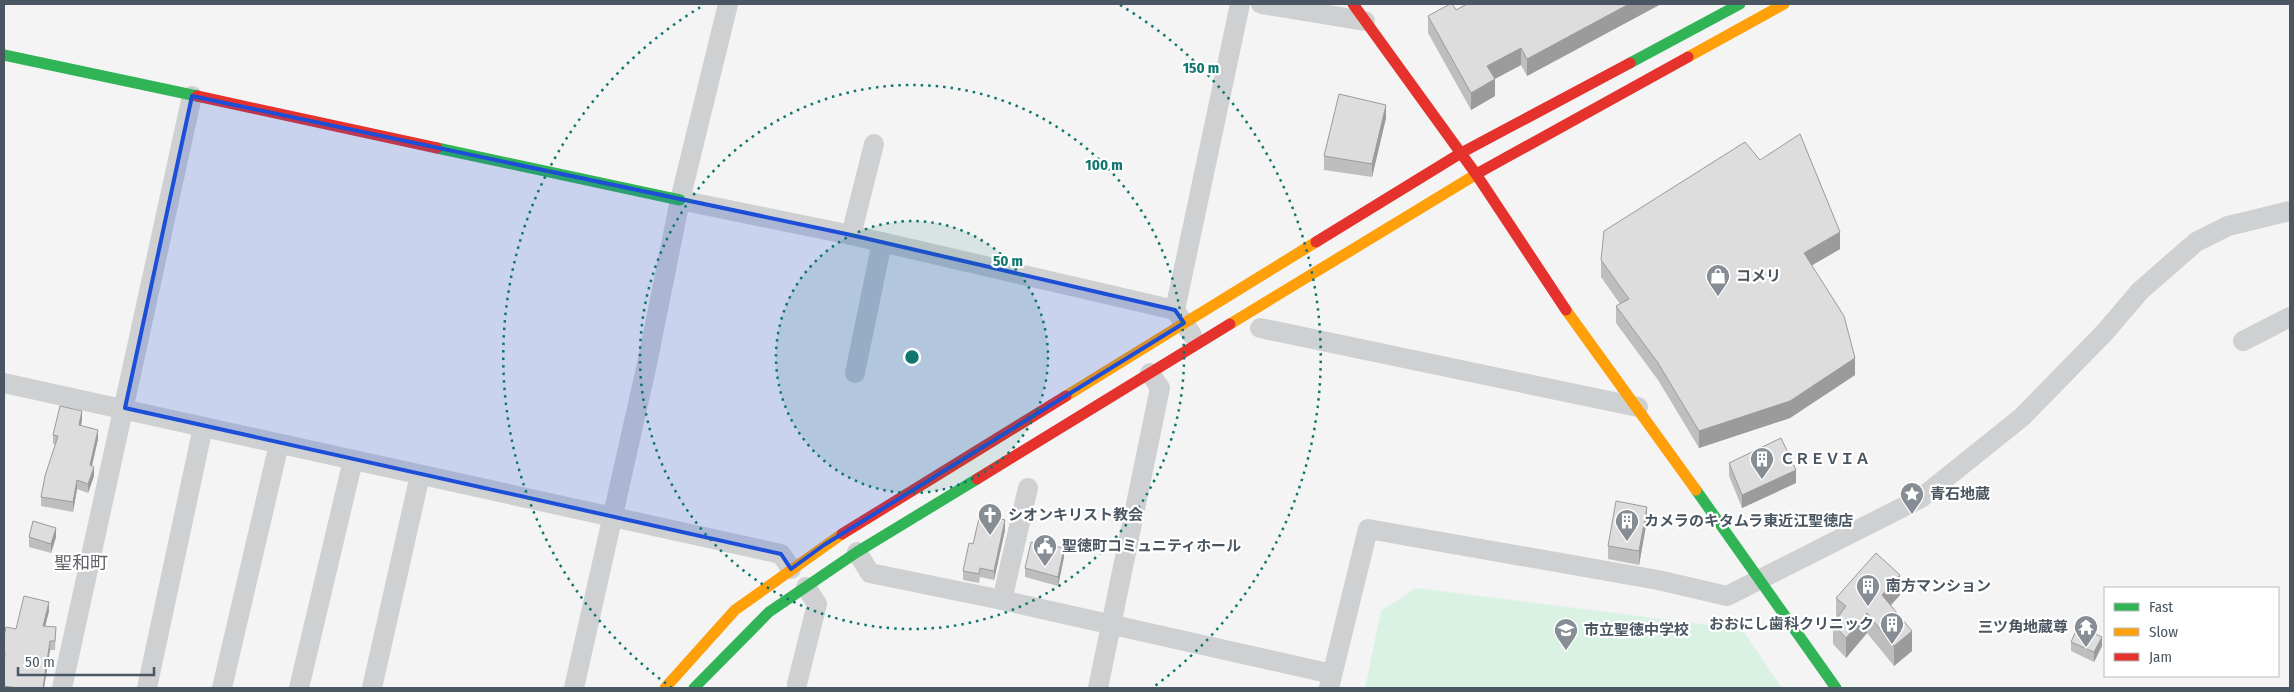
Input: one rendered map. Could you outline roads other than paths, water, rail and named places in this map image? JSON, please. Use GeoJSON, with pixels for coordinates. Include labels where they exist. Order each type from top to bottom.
{"type":"FeatureCollection","features":[{"type":"Feature","properties":{"kind":"street"},"geometry":{"type":"LineString","coordinates":[[574,688],[647,364],[680,200],[728,4]]}},
{"type":"Feature","properties":{"kind":"street"},"geometry":{"type":"LineString","coordinates":[[1180,316],[1240,4]]}},
{"type":"Feature","properties":{"kind":"street"},"geometry":{"type":"LineString","coordinates":[[1261,4],[1365,21]]}},
{"type":"Feature","properties":{"kind":"street"},"geometry":{"type":"LineString","coordinates":[[1353,4],[1476,174],[1586,341],[1638,407],[1836,688]]}},
{"type":"Feature","properties":{"kind":"street"},"geometry":{"type":"LineString","coordinates":[[665,688],[735,610],[824,545],[1180,316],[1461,153],[1740,4]]}},
{"type":"Feature","properties":{"kind":"street"},"geometry":{"type":"LineString","coordinates":[[694,688],[769,612],[857,552],[1476,174],[1784,4]]}},
{"type":"Feature","properties":{"kind":"street"},"geometry":{"type":"LineString","coordinates":[[4,55],[680,200],[850,234],[1180,316],[1198,344]]}},
{"type":"Feature","properties":{"kind":"street"},"geometry":{"type":"LineString","coordinates":[[62,688],[192,96]]}},
{"type":"Feature","properties":{"kind":"street"},"geometry":{"type":"LineString","coordinates":[[850,234],[874,144]]}},
{"type":"Feature","properties":{"kind":"street"},"geometry":{"type":"LineString","coordinates":[[857,552],[870,573],[1110,624],[1331,681],[1368,529],[1658,580],[1727,596],[1761,581],[1922,498],[2022,417],[2105,332],[2140,291],[2196,242],[2228,226],[2290,211]]}},
{"type":"Feature","properties":{"kind":"street"},"geometry":{"type":"LineString","coordinates":[[855,373],[882,242]]}},
{"type":"Feature","properties":{"kind":"street"},"geometry":{"type":"LineString","coordinates":[[2243,340],[2290,317]]}},
{"type":"Feature","properties":{"kind":"street"},"geometry":{"type":"LineString","coordinates":[[1260,328],[1638,407]]}},
{"type":"Feature","properties":{"kind":"street"},"geometry":{"type":"LineString","coordinates":[[1098,688],[1160,388],[1150,373]]}},
{"type":"Feature","properties":{"kind":"street"},"geometry":{"type":"LineString","coordinates":[[4,383],[125,408],[279,444],[781,554],[791,569]]}},
{"type":"Feature","properties":{"kind":"street"},"geometry":{"type":"LineString","coordinates":[[147,688],[204,427]]}},
{"type":"Feature","properties":{"kind":"street"},"geometry":{"type":"LineString","coordinates":[[222,688],[279,444]]}},
{"type":"Feature","properties":{"kind":"street"},"geometry":{"type":"LineString","coordinates":[[299,688],[352,460]]}},
{"type":"Feature","properties":{"kind":"street"},"geometry":{"type":"LineString","coordinates":[[372,688],[420,475]]}},
{"type":"Feature","properties":{"kind":"street"},"geometry":{"type":"LineString","coordinates":[[1002,600],[1028,488]]}},
{"type":"Feature","properties":{"kind":"street"},"geometry":{"type":"LineString","coordinates":[[797,684],[817,604],[806,587]]}},
{"type":"Feature","properties":{"kind":"place","name":"コメリ"},"geometry":{"type":"Point","coordinates":[1718,297]}},
{"type":"Feature","properties":{"kind":"place","name":"ＣＲＥＶＩＡ"},"geometry":{"type":"Point","coordinates":[1762,480]}},
{"type":"Feature","properties":{"kind":"place","name":"青石地蔵"},"geometry":{"type":"Point","coordinates":[1912,515]}},
{"type":"Feature","properties":{"kind":"place","name":"シオンキリスト教会"},"geometry":{"type":"Point","coordinates":[990,536]}},
{"type":"Feature","properties":{"kind":"place","name":"カメラのキタムラ東近江聖徳店"},"geometry":{"type":"Point","coordinates":[1627,542]}},
{"type":"Feature","properties":{"kind":"place","name":"聖徳町コミュニティホール"},"geometry":{"type":"Point","coordinates":[1045,567]}},
{"type":"Feature","properties":{"kind":"place","name":"南方マンション"},"geometry":{"type":"Point","coordinates":[1868,607]}},
{"type":"Feature","properties":{"kind":"place","name":"おおにし歯科クリニック"},"geometry":{"type":"Point","coordinates":[1892,645]}},
{"type":"Feature","properties":{"kind":"place","name":"三ツ角地蔵尊"},"geometry":{"type":"Point","coordinates":[2086,648]}},
{"type":"Feature","properties":{"kind":"place","name":"市立聖徳中学校"},"geometry":{"type":"Point","coordinates":[1566,651]}},
{"type":"Feature","properties":{"kind":"district","name":"聖和町"},"geometry":{"type":"Point","coordinates":[81,563]}}]}
